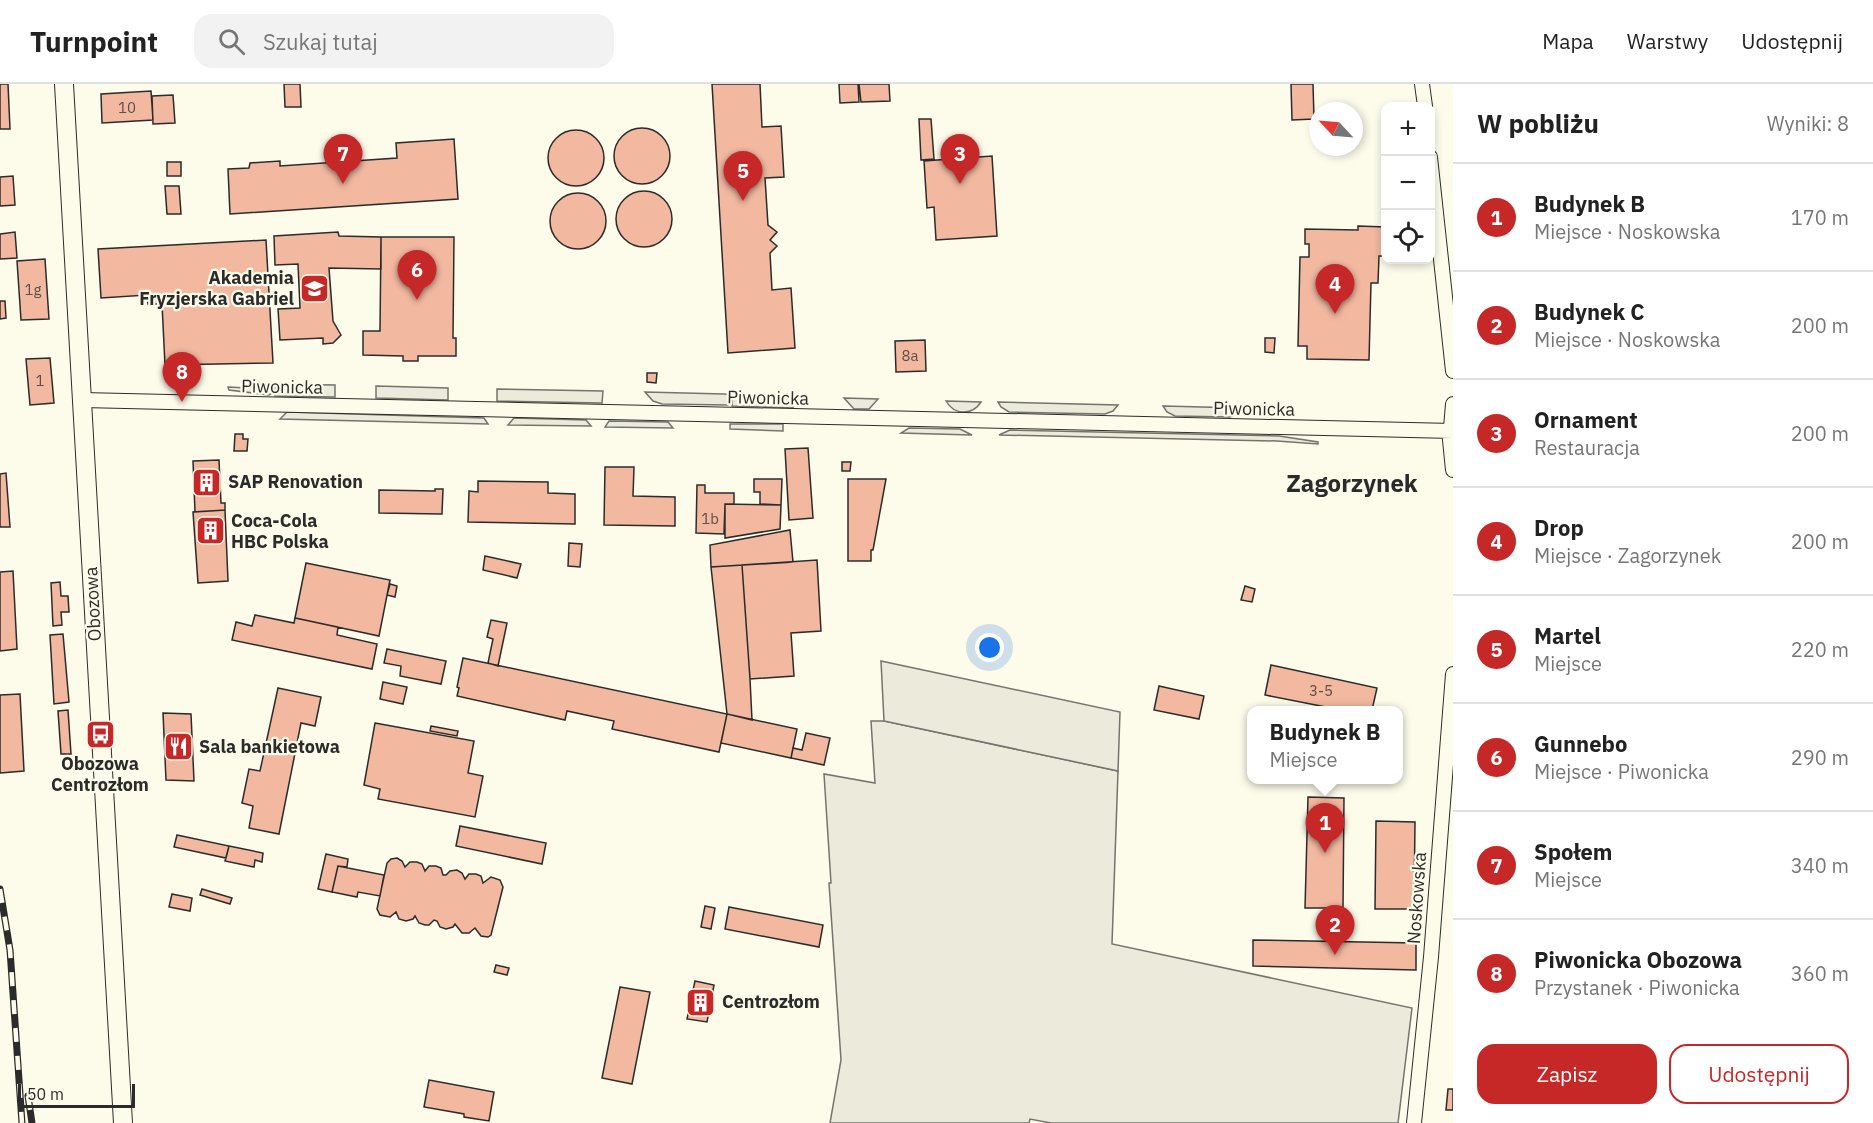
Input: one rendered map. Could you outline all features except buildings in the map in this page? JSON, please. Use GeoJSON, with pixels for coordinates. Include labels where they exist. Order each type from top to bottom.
{"type":"FeatureCollection","features":[{"type":"Feature","properties":{"kind":"street","name":"Obozowa"},"geometry":{"type":"LineString","coordinates":[[64,84],[123,1123]]}},
{"type":"Feature","properties":{"kind":"street"},"geometry":{"type":"LineString","coordinates":[[1422,84],[1424,102]]}},
{"type":"Feature","properties":{"kind":"street"},"geometry":{"type":"LineString","coordinates":[[1435,196],[1453,371]]}},
{"type":"Feature","properties":{"kind":"street","name":"Piwonicka"},"geometry":{"type":"LineString","coordinates":[[82,400],[1452,431]]}},
{"type":"Feature","properties":{"kind":"street"},"geometry":{"type":"LineString","coordinates":[[1453,404],[1450,451],[1453,470]]}},
{"type":"Feature","properties":{"kind":"street","name":"Noskowska"},"geometry":{"type":"LineString","coordinates":[[1414,1123],[1431,957],[1453,674]]}},
{"type":"Feature","properties":{"kind":"shaded area"},"geometry":{"type":"Polygon","coordinates":[[[275,384],[274,392],[269,395],[229,390],[228,387],[248,388],[275,384]]]}},
{"type":"Feature","properties":{"kind":"shaded area"},"geometry":{"type":"Polygon","coordinates":[[[275,384],[335,385],[335,397],[275,396],[275,384]]]}},
{"type":"Feature","properties":{"kind":"shaded area"},"geometry":{"type":"Polygon","coordinates":[[[376,386],[448,388],[448,400],[376,398],[376,386]]]}},
{"type":"Feature","properties":{"kind":"shaded area"},"geometry":{"type":"Polygon","coordinates":[[[497,389],[603,391],[602,403],[497,401],[497,389]]]}},
{"type":"Feature","properties":{"kind":"shaded area"},"geometry":{"type":"Polygon","coordinates":[[[645,392],[724,394],[733,395],[733,401],[728,405],[662,404],[653,401],[645,392]]]}},
{"type":"Feature","properties":{"kind":"shaded area"},"geometry":{"type":"Polygon","coordinates":[[[733,395],[793,397],[793,408],[732,406],[733,395]]]}},
{"type":"Feature","properties":{"kind":"shaded area"},"geometry":{"type":"Polygon","coordinates":[[[844,398],[878,399],[869,409],[854,409],[844,398]]]}},
{"type":"Feature","properties":{"kind":"shaded area"},"geometry":{"type":"Polygon","coordinates":[[[946,401],[981,402],[973,410],[963,412],[949,406],[946,401]]]}},
{"type":"Feature","properties":{"kind":"shaded area"},"geometry":{"type":"Polygon","coordinates":[[[998,402],[1118,405],[1113,411],[1105,414],[1009,412],[998,402]]]}},
{"type":"Feature","properties":{"kind":"shaded area"},"geometry":{"type":"Polygon","coordinates":[[[1163,406],[1241,408],[1237,414],[1230,417],[1175,416],[1167,412],[1163,406]]]}},
{"type":"Feature","properties":{"kind":"shaded area"},"geometry":{"type":"Polygon","coordinates":[[[287,412],[484,418],[488,424],[280,419],[287,412]]]}},
{"type":"Feature","properties":{"kind":"shaded area"},"geometry":{"type":"Polygon","coordinates":[[[514,418],[586,420],[591,426],[508,425],[514,418]]]}},
{"type":"Feature","properties":{"kind":"shaded area"},"geometry":{"type":"Polygon","coordinates":[[[609,421],[668,422],[673,428],[605,427],[609,421]]]}},
{"type":"Feature","properties":{"kind":"shaded area"},"geometry":{"type":"Polygon","coordinates":[[[730,424],[783,424],[783,431],[730,429],[730,424]]]}},
{"type":"Feature","properties":{"kind":"shaded area"},"geometry":{"type":"Polygon","coordinates":[[[909,428],[960,429],[972,435],[901,433],[909,428]]]}},
{"type":"Feature","properties":{"kind":"shaded area"},"geometry":{"type":"Polygon","coordinates":[[[1010,430],[1279,436],[1318,442],[1318,444],[1277,441],[999,435],[1010,430]]]}},
{"type":"Feature","properties":{"kind":"shaded area"},"geometry":{"type":"Polygon","coordinates":[[[881,661],[1120,712],[1118,771],[884,721],[881,661]]]}},
{"type":"Feature","properties":{"kind":"shaded area"},"geometry":{"type":"Polygon","coordinates":[[[871,721],[884,721],[1118,771],[1112,944],[1412,1008],[1398,1123],[1051,1123],[1030,1119],[1029,1123],[830,1123],[841,1060],[824,774],[875,783],[871,721]]]}},
{"type":"Feature","properties":{"kind":"railway"},"geometry":{"type":"LineString","coordinates":[[0,889],[10,950],[22,1123]]}},
{"type":"Feature","properties":{"kind":"railway"},"geometry":{"type":"LineString","coordinates":[[28,1096],[32,1123]]}},
{"type":"Feature","properties":{"kind":"place","name":"Społem"},"geometry":{"type":"Point","coordinates":[343,184]}},
{"type":"Feature","properties":{"kind":"place","name":"Ornament"},"geometry":{"type":"Point","coordinates":[960,184]}},
{"type":"Feature","properties":{"kind":"place","name":"Martel"},"geometry":{"type":"Point","coordinates":[743,201]}},
{"type":"Feature","properties":{"kind":"place","name":"Akademia Fryzjerska Gabriel"},"geometry":{"type":"Point","coordinates":[315,288]}},
{"type":"Feature","properties":{"kind":"place","name":"Gunnebo"},"geometry":{"type":"Point","coordinates":[417,300]}},
{"type":"Feature","properties":{"kind":"place","name":"Drop"},"geometry":{"type":"Point","coordinates":[1335,314]}},
{"type":"Feature","properties":{"kind":"place","name":"Piwonicka Obozowa"},"geometry":{"type":"Point","coordinates":[182,402]}},
{"type":"Feature","properties":{"kind":"place","name":"SAP Renovation"},"geometry":{"type":"Point","coordinates":[207,482]}},
{"type":"Feature","properties":{"kind":"place","name":"Coca-Cola HBC Polska"},"geometry":{"type":"Point","coordinates":[210,531]}},
{"type":"Feature","properties":{"kind":"place","name":"Obozowa Centrozłom"},"geometry":{"type":"Point","coordinates":[100,735]}},
{"type":"Feature","properties":{"kind":"place","name":"Sala bankietowa"},"geometry":{"type":"Point","coordinates":[178,747]}},
{"type":"Feature","properties":{"kind":"place","name":"Budynek B"},"geometry":{"type":"Point","coordinates":[1325,853]}},
{"type":"Feature","properties":{"kind":"place","name":"Budynek C"},"geometry":{"type":"Point","coordinates":[1335,955]}},
{"type":"Feature","properties":{"kind":"place","name":"Centrozłom"},"geometry":{"type":"Point","coordinates":[701,1002]}},
{"type":"Feature","properties":{"kind":"district","name":"Zagorzynek"},"geometry":{"type":"Point","coordinates":[1352,484]}}]}
